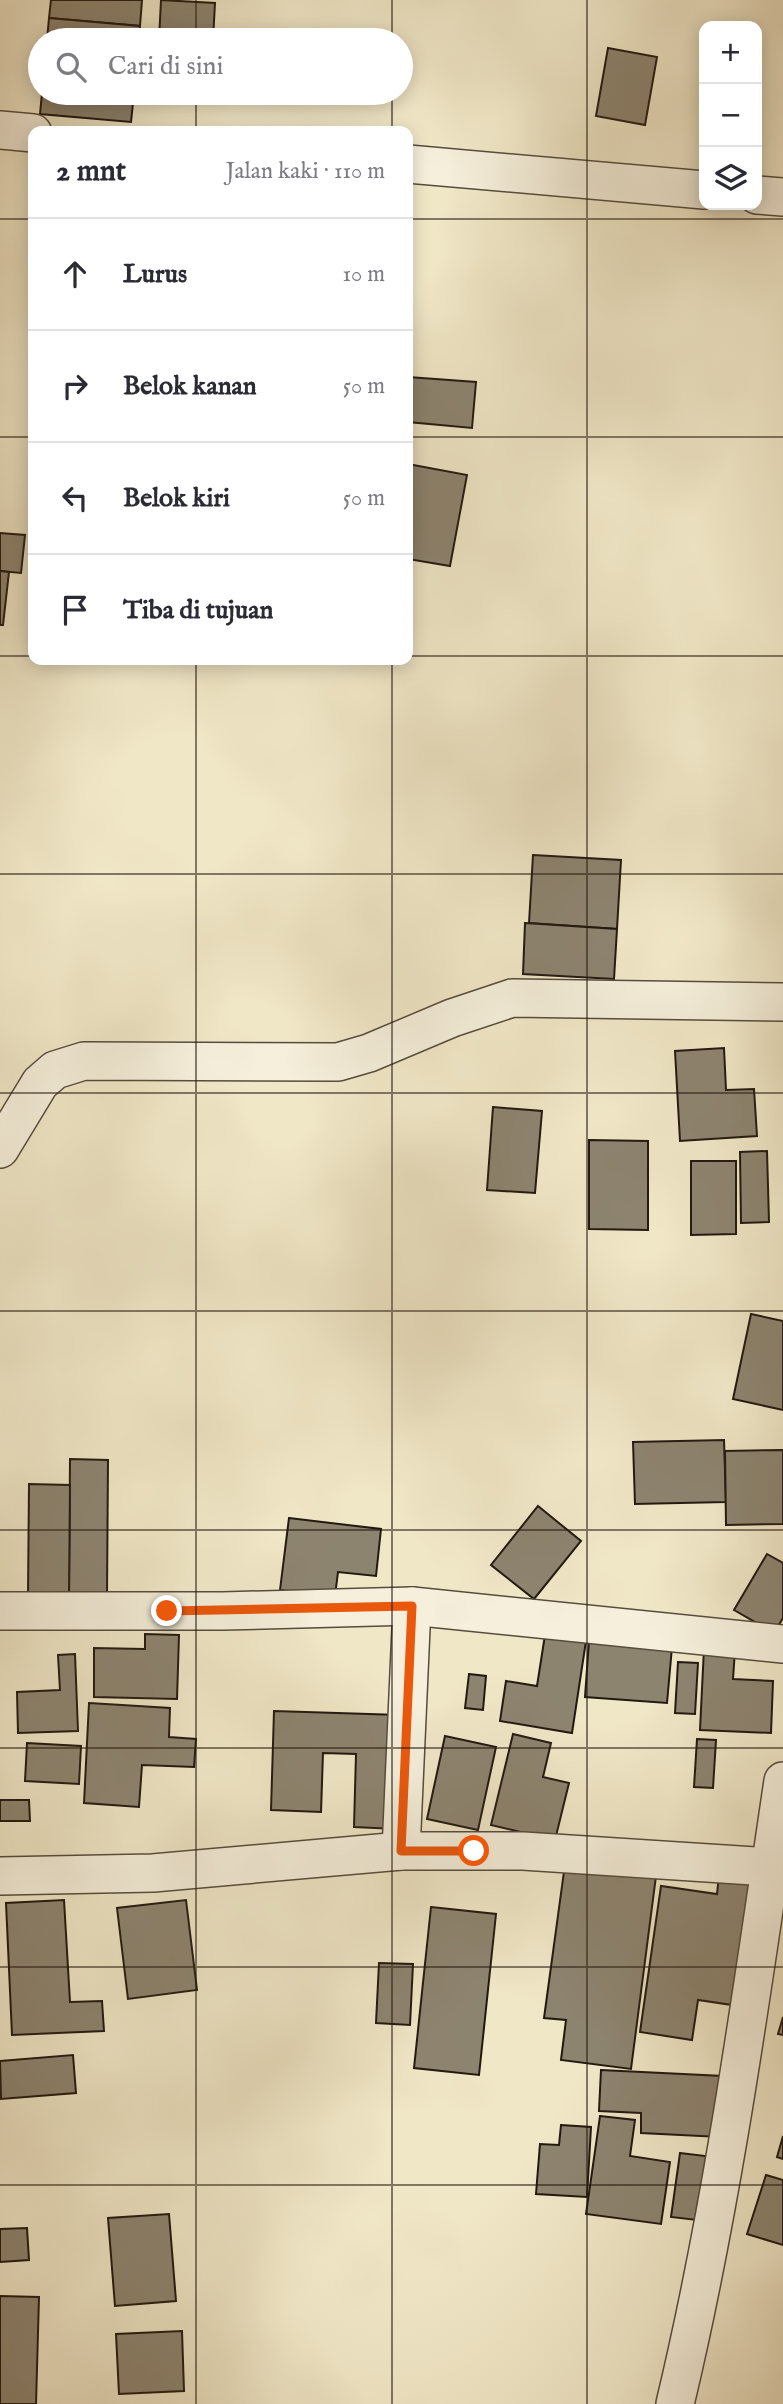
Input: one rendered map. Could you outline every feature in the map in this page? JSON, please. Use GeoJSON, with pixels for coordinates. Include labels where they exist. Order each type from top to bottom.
{"type":"FeatureCollection","features":[{"type":"Feature","properties":{"kind":"street"},"geometry":{"type":"LineString","coordinates":[[0,130],[28,133]]}},
{"type":"Feature","properties":{"kind":"street"},"geometry":{"type":"LineString","coordinates":[[413,164],[699,191]]}},
{"type":"Feature","properties":{"kind":"street"},"geometry":{"type":"LineString","coordinates":[[762,195],[783,197]]}},
{"type":"Feature","properties":{"kind":"street"},"geometry":{"type":"LineString","coordinates":[[0,1149],[40,1083],[55,1070],[84,1061],[338,1062],[369,1054],[452,1018],[512,998],[783,1002]]}},
{"type":"Feature","properties":{"kind":"street"},"geometry":{"type":"LineString","coordinates":[[0,1611],[223,1611],[412,1606],[783,1644]]}},
{"type":"Feature","properties":{"kind":"street"},"geometry":{"type":"LineString","coordinates":[[401,1851],[412,1606]]}},
{"type":"Feature","properties":{"kind":"street"},"geometry":{"type":"LineString","coordinates":[[675,2404],[686,2359],[730,2122],[783,1781]]}},
{"type":"Feature","properties":{"kind":"street"},"geometry":{"type":"LineString","coordinates":[[0,1875],[153,1873],[401,1851],[523,1851],[770,1867]]}},
{"type":"Feature","properties":{"kind":"building"},"geometry":{"type":"Polygon","coordinates":[[[51,0],[142,0],[140,26],[49,18],[51,0]]]}},
{"type":"Feature","properties":{"kind":"building"},"geometry":{"type":"Polygon","coordinates":[[[161,0],[215,3],[214,28],[160,28],[161,0]]]}},
{"type":"Feature","properties":{"kind":"building"},"geometry":{"type":"Polygon","coordinates":[[[49,18],[140,26],[140,28],[48,28],[49,18]]]}},
{"type":"Feature","properties":{"kind":"building"},"geometry":{"type":"Polygon","coordinates":[[[608,48],[657,57],[645,125],[596,116],[608,48]]]}},
{"type":"Feature","properties":{"kind":"building"},"geometry":{"type":"Polygon","coordinates":[[[41,105],[133,105],[131,122],[40,114],[41,105]]]}},
{"type":"Feature","properties":{"kind":"building"},"geometry":{"type":"Polygon","coordinates":[[[413,377],[476,382],[472,428],[413,422],[413,377]]]}},
{"type":"Feature","properties":{"kind":"building"},"geometry":{"type":"Polygon","coordinates":[[[413,465],[467,475],[450,566],[413,560],[413,465]]]}},
{"type":"Feature","properties":{"kind":"building"},"geometry":{"type":"Polygon","coordinates":[[[0,533],[25,535],[21,573],[0,571],[0,533]]]}},
{"type":"Feature","properties":{"kind":"building"},"geometry":{"type":"Polygon","coordinates":[[[0,571],[9,572],[3,625],[0,625],[0,571]]]}},
{"type":"Feature","properties":{"kind":"building"},"geometry":{"type":"Polygon","coordinates":[[[533,855],[621,860],[617,929],[529,923],[533,855]]]}},
{"type":"Feature","properties":{"kind":"building"},"geometry":{"type":"Polygon","coordinates":[[[525,923],[617,929],[614,979],[523,974],[525,923]]]}},
{"type":"Feature","properties":{"kind":"building"},"geometry":{"type":"Polygon","coordinates":[[[724,1048],[726,1090],[754,1089],[757,1136],[680,1141],[675,1051],[724,1048]]]}},
{"type":"Feature","properties":{"kind":"building"},"geometry":{"type":"Polygon","coordinates":[[[493,1107],[542,1111],[535,1193],[487,1190],[493,1107]]]}},
{"type":"Feature","properties":{"kind":"building"},"geometry":{"type":"Polygon","coordinates":[[[589,1140],[648,1141],[648,1230],[589,1229],[589,1140]]]}},
{"type":"Feature","properties":{"kind":"building"},"geometry":{"type":"Polygon","coordinates":[[[767,1151],[769,1222],[741,1223],[740,1152],[767,1151]]]}},
{"type":"Feature","properties":{"kind":"building"},"geometry":{"type":"Polygon","coordinates":[[[691,1161],[736,1161],[736,1234],[691,1235],[691,1161]]]}},
{"type":"Feature","properties":{"kind":"building"},"geometry":{"type":"Polygon","coordinates":[[[751,1314],[783,1321],[783,1410],[733,1399],[751,1314]]]}},
{"type":"Feature","properties":{"kind":"building"},"geometry":{"type":"Polygon","coordinates":[[[724,1440],[726,1502],[635,1504],[633,1442],[724,1440]]]}},
{"type":"Feature","properties":{"kind":"building"},"geometry":{"type":"Polygon","coordinates":[[[783,1450],[783,1524],[726,1525],[725,1451],[783,1450]]]}},
{"type":"Feature","properties":{"kind":"building"},"geometry":{"type":"Polygon","coordinates":[[[70,1459],[108,1460],[107,1596],[69,1595],[70,1459]]]}},
{"type":"Feature","properties":{"kind":"building"},"geometry":{"type":"Polygon","coordinates":[[[29,1484],[70,1485],[69,1595],[28,1595],[29,1484]]]}},
{"type":"Feature","properties":{"kind":"building"},"geometry":{"type":"Polygon","coordinates":[[[538,1506],[581,1541],[534,1599],[491,1565],[538,1506]]]}},
{"type":"Feature","properties":{"kind":"building"},"geometry":{"type":"Polygon","coordinates":[[[289,1518],[381,1529],[376,1576],[338,1572],[335,1596],[280,1590],[289,1518]]]}},
{"type":"Feature","properties":{"kind":"building"},"geometry":{"type":"Polygon","coordinates":[[[767,1554],[783,1563],[783,1618],[774,1633],[734,1610],[767,1554]]]}},
{"type":"Feature","properties":{"kind":"building"},"geometry":{"type":"Polygon","coordinates":[[[145,1634],[179,1635],[177,1699],[94,1697],[94,1648],[145,1649],[145,1634]]]}},
{"type":"Feature","properties":{"kind":"building"},"geometry":{"type":"Polygon","coordinates":[[[545,1635],[586,1641],[572,1733],[500,1721],[506,1681],[537,1686],[545,1635]]]}},
{"type":"Feature","properties":{"kind":"building"},"geometry":{"type":"Polygon","coordinates":[[[589,1641],[672,1647],[667,1703],[585,1697],[589,1641]]]}},
{"type":"Feature","properties":{"kind":"building"},"geometry":{"type":"Polygon","coordinates":[[[704,1648],[735,1650],[733,1679],[773,1681],[771,1733],[700,1730],[704,1648]]]}},
{"type":"Feature","properties":{"kind":"building"},"geometry":{"type":"Polygon","coordinates":[[[75,1654],[78,1731],[18,1733],[17,1692],[60,1690],[58,1655],[75,1654]]]}},
{"type":"Feature","properties":{"kind":"building"},"geometry":{"type":"Polygon","coordinates":[[[678,1662],[698,1663],[695,1714],[675,1713],[678,1662]]]}},
{"type":"Feature","properties":{"kind":"building"},"geometry":{"type":"Polygon","coordinates":[[[469,1674],[486,1676],[483,1710],[465,1708],[469,1674]]]}},
{"type":"Feature","properties":{"kind":"building"},"geometry":{"type":"Polygon","coordinates":[[[89,1703],[170,1708],[169,1737],[196,1739],[194,1767],[142,1765],[139,1807],[84,1803],[89,1703]]]}},
{"type":"Feature","properties":{"kind":"building"},"geometry":{"type":"Polygon","coordinates":[[[274,1711],[400,1715],[396,1829],[354,1827],[356,1754],[323,1753],[321,1812],[271,1810],[274,1711]]]}},
{"type":"Feature","properties":{"kind":"building"},"geometry":{"type":"Polygon","coordinates":[[[513,1734],[551,1743],[543,1777],[569,1783],[555,1840],[491,1825],[513,1734]]]}},
{"type":"Feature","properties":{"kind":"building"},"geometry":{"type":"Polygon","coordinates":[[[445,1736],[496,1747],[478,1830],[427,1819],[445,1736]]]}},
{"type":"Feature","properties":{"kind":"building"},"geometry":{"type":"Polygon","coordinates":[[[697,1739],[716,1740],[713,1788],[694,1787],[697,1739]]]}},
{"type":"Feature","properties":{"kind":"building"},"geometry":{"type":"Polygon","coordinates":[[[27,1743],[81,1746],[79,1784],[25,1781],[27,1743]]]}},
{"type":"Feature","properties":{"kind":"building"},"geometry":{"type":"Polygon","coordinates":[[[0,1800],[29,1800],[30,1821],[0,1821],[0,1800]]]}},
{"type":"Feature","properties":{"kind":"building"},"geometry":{"type":"Polygon","coordinates":[[[565,1864],[656,1876],[631,2069],[561,2060],[566,2020],[544,2018],[565,1864]]]}},
{"type":"Feature","properties":{"kind":"building"},"geometry":{"type":"Polygon","coordinates":[[[719,1875],[756,1880],[739,2006],[698,2000],[692,2040],[640,2032],[661,1886],[717,1894],[719,1875]]]}},
{"type":"Feature","properties":{"kind":"building"},"geometry":{"type":"Polygon","coordinates":[[[64,1900],[70,2002],[102,2001],[104,2031],[12,2035],[6,1903],[64,1900]]]}},
{"type":"Feature","properties":{"kind":"building"},"geometry":{"type":"Polygon","coordinates":[[[186,1900],[197,1990],[128,1999],[117,1908],[186,1900]]]}},
{"type":"Feature","properties":{"kind":"building"},"geometry":{"type":"Polygon","coordinates":[[[431,1907],[496,1914],[479,2075],[414,2068],[431,1907]]]}},
{"type":"Feature","properties":{"kind":"building"},"geometry":{"type":"Polygon","coordinates":[[[379,1963],[413,1964],[410,2025],[376,2023],[379,1963]]]}},
{"type":"Feature","properties":{"kind":"building"},"geometry":{"type":"Polygon","coordinates":[[[783,2017],[783,2035],[778,2034],[783,2017]]]}},
{"type":"Feature","properties":{"kind":"building"},"geometry":{"type":"Polygon","coordinates":[[[73,2055],[76,2093],[1,2099],[0,2061],[73,2055]]]}},
{"type":"Feature","properties":{"kind":"building"},"geometry":{"type":"Polygon","coordinates":[[[601,2070],[723,2076],[720,2137],[641,2133],[641,2113],[599,2111],[601,2070]]]}},
{"type":"Feature","properties":{"kind":"building"},"geometry":{"type":"Polygon","coordinates":[[[600,2116],[635,2120],[630,2156],[670,2162],[661,2224],[586,2214],[600,2116]]]}},
{"type":"Feature","properties":{"kind":"building"},"geometry":{"type":"Polygon","coordinates":[[[561,2125],[591,2127],[587,2197],[536,2194],[540,2144],[559,2145],[561,2125]]]}},
{"type":"Feature","properties":{"kind":"building"},"geometry":{"type":"Polygon","coordinates":[[[783,2136],[783,2159],[777,2157],[783,2136]]]}},
{"type":"Feature","properties":{"kind":"building"},"geometry":{"type":"Polygon","coordinates":[[[680,2153],[714,2157],[705,2221],[671,2217],[680,2153]]]}},
{"type":"Feature","properties":{"kind":"building"},"geometry":{"type":"Polygon","coordinates":[[[766,2175],[783,2180],[783,2245],[747,2234],[766,2175]]]}},
{"type":"Feature","properties":{"kind":"building"},"geometry":{"type":"Polygon","coordinates":[[[169,2214],[176,2301],[115,2306],[108,2218],[169,2214]]]}},
{"type":"Feature","properties":{"kind":"building"},"geometry":{"type":"Polygon","coordinates":[[[27,2228],[29,2260],[0,2262],[0,2229],[27,2228]]]}},
{"type":"Feature","properties":{"kind":"building"},"geometry":{"type":"Polygon","coordinates":[[[0,2296],[39,2297],[36,2404],[0,2404],[0,2296]]]}},
{"type":"Feature","properties":{"kind":"building"},"geometry":{"type":"Polygon","coordinates":[[[182,2331],[184,2391],[119,2394],[116,2334],[182,2331]]]}},
{"type":"Feature","properties":{"kind":"route"},"geometry":{"type":"LineString","coordinates":[[167,1611],[412,1606],[401,1851],[474,1851]]}}]}
